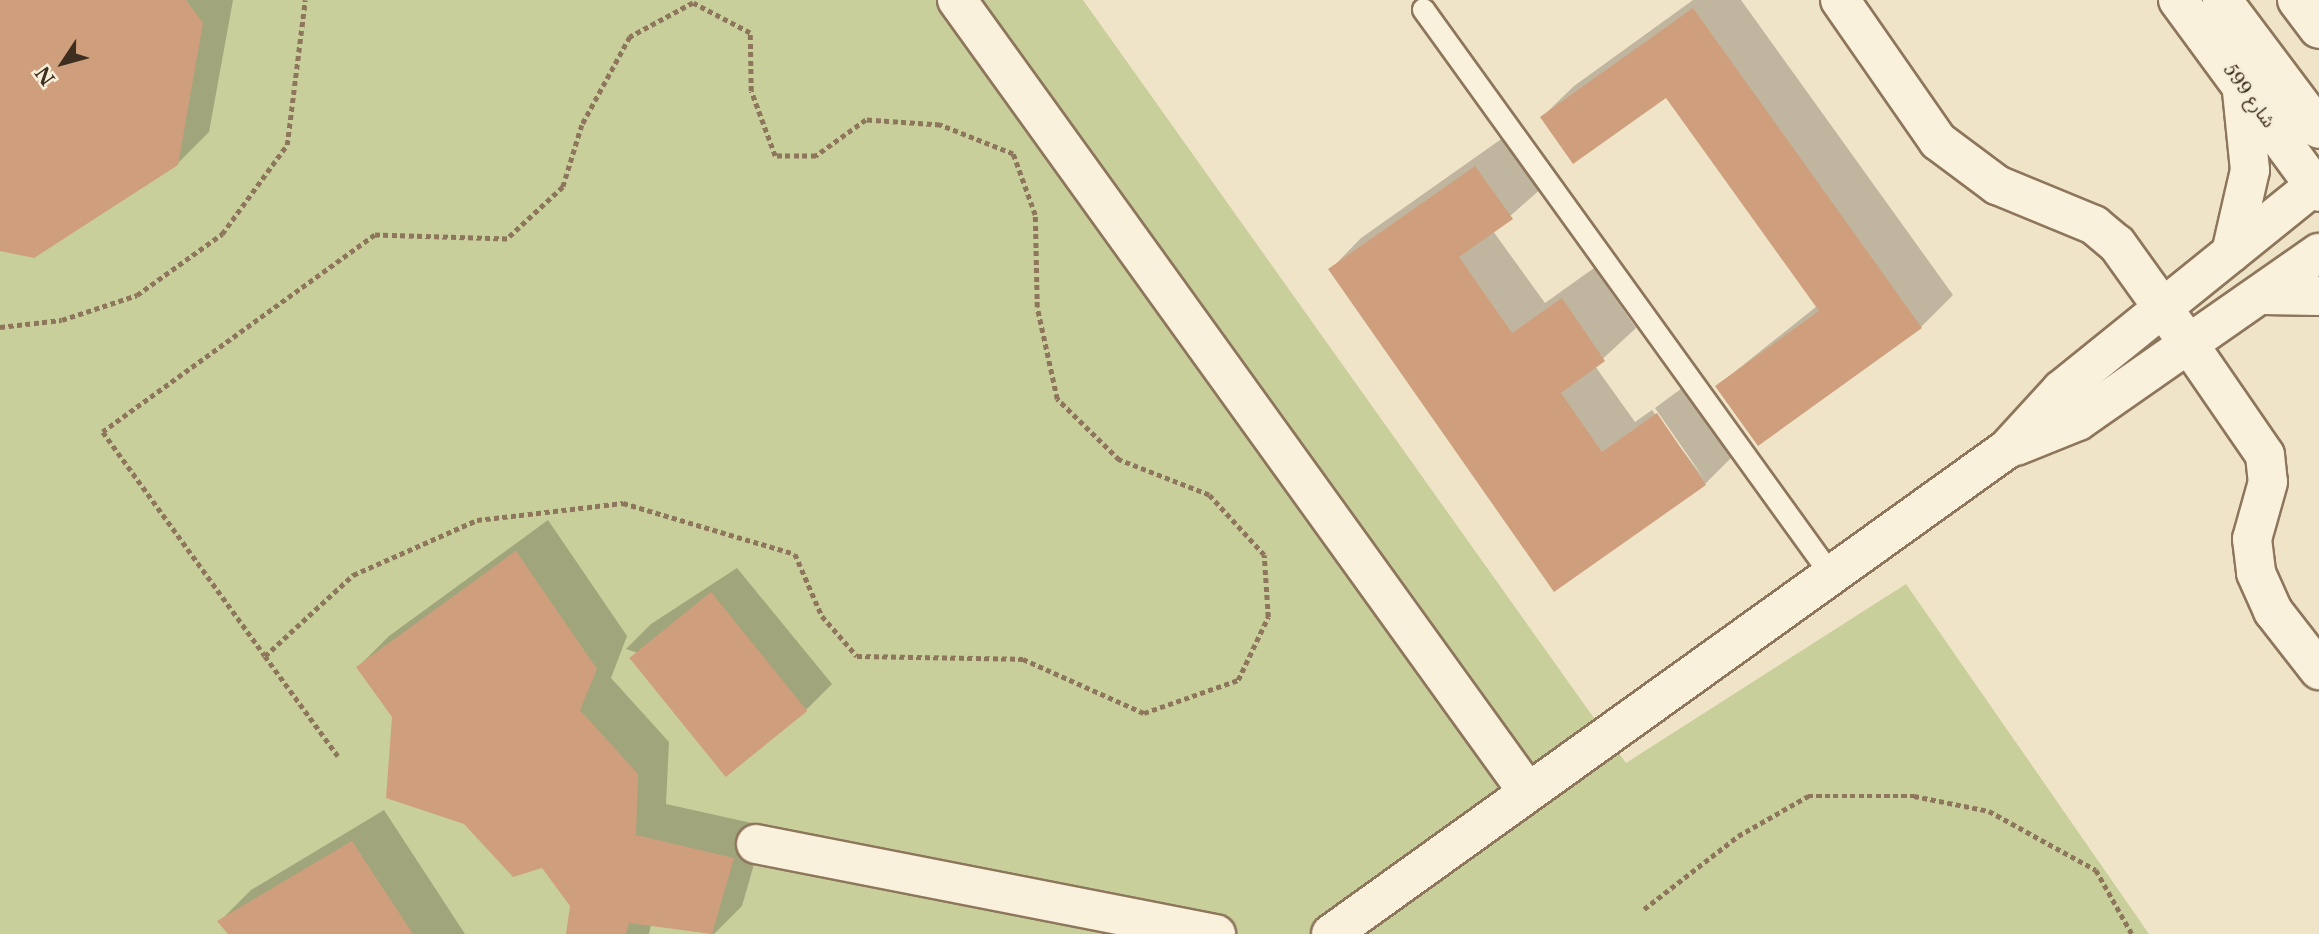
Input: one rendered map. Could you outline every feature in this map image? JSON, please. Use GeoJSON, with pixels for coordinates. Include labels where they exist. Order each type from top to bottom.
{"type":"FeatureCollection","features":[{"type":"Feature","properties":{"kind":"street"},"geometry":{"type":"LineString","coordinates":[[957,0],[1527,791]]}},
{"type":"Feature","properties":{"kind":"street"},"geometry":{"type":"LineString","coordinates":[[1840,0],[1922,121],[1956,159],[1997,185],[2094,225],[2117,244],[2188,343],[2265,456],[2269,482],[2252,539],[2256,573],[2273,611],[2319,670]]}},
{"type":"Feature","properties":{"kind":"street","name":"شارع 599"},"geometry":{"type":"LineString","coordinates":[[2178,0],[2318,187]]}},
{"type":"Feature","properties":{"kind":"street"},"geometry":{"type":"LineString","coordinates":[[2222,0],[2319,129]]}},
{"type":"Feature","properties":{"kind":"street"},"geometry":{"type":"LineString","coordinates":[[2297,0],[2319,29]]}},
{"type":"Feature","properties":{"kind":"street"},"geometry":{"type":"LineString","coordinates":[[2309,0],[2319,8]]}},
{"type":"Feature","properties":{"kind":"street"},"geometry":{"type":"LineString","coordinates":[[2231,253],[2250,170],[2241,85]]}},
{"type":"Feature","properties":{"kind":"street"},"geometry":{"type":"LineString","coordinates":[[1331,934],[1527,791],[2007,450],[2062,390],[2162,307],[2318,187]]}},
{"type":"Feature","properties":{"kind":"street"},"geometry":{"type":"LineString","coordinates":[[2007,450],[2078,421],[2188,343],[2264,295],[2319,253]]}},
{"type":"Feature","properties":{"kind":"street"},"geometry":{"type":"LineString","coordinates":[[2264,295],[2319,296]]}},
{"type":"Feature","properties":{"kind":"street"},"geometry":{"type":"LineString","coordinates":[[756,844],[1216,934]]}},
{"type":"Feature","properties":{"kind":"lane"},"geometry":{"type":"LineString","coordinates":[[1423,9],[1831,575]]}},
{"type":"Feature","properties":{"kind":"path"},"geometry":{"type":"LineString","coordinates":[[0,327],[62,320],[137,295],[222,234],[287,145],[305,0]]}},
{"type":"Feature","properties":{"kind":"path"},"geometry":{"type":"LineString","coordinates":[[265,656],[353,575],[477,520],[623,503],[795,554],[822,617],[857,656],[1023,659],[1144,713],[1238,680],[1268,617],[1264,555],[1209,495],[1119,460],[1057,399],[1037,307],[1035,215],[1013,154],[940,125],[866,120],[816,156],[775,156],[751,91],[750,33],[693,3],[630,37],[582,125],[563,187],[507,239],[375,234],[103,432],[265,656],[338,756]]}},
{"type":"Feature","properties":{"kind":"path"},"geometry":{"type":"LineString","coordinates":[[1644,909],[1738,836],[1808,796],[1914,796],[1989,811],[2096,870],[2132,934]]}},
{"type":"Feature","properties":{"kind":"green space"},"geometry":{"type":"Polygon","coordinates":[[[0,0],[1083,0],[1626,763],[1906,584],[2149,934],[0,934],[0,0]]]}},
{"type":"Feature","properties":{"kind":"building"},"geometry":{"type":"Polygon","coordinates":[[[0,0],[186,0],[203,23],[178,165],[34,258],[0,251],[0,0]]]}},
{"type":"Feature","properties":{"kind":"building"},"geometry":{"type":"Polygon","coordinates":[[[1693,8],[1922,328],[1758,446],[1715,386],[1819,311],[1666,98],[1573,164],[1540,117],[1693,8]]]}},
{"type":"Feature","properties":{"kind":"building"},"geometry":{"type":"Polygon","coordinates":[[[1475,166],[1513,219],[1459,257],[1512,333],[1562,298],[1605,361],[1561,393],[1602,452],[1657,413],[1706,485],[1554,592],[1328,269],[1475,166]]]}},
{"type":"Feature","properties":{"kind":"building"},"geometry":{"type":"Polygon","coordinates":[[[516,551],[597,669],[580,710],[638,774],[636,835],[734,858],[712,934],[629,923],[626,934],[566,934],[570,906],[542,868],[513,877],[464,824],[386,798],[392,717],[356,667],[516,551]]]}},
{"type":"Feature","properties":{"kind":"building"},"geometry":{"type":"Polygon","coordinates":[[[711,592],[807,711],[726,777],[629,658],[711,592]]]}},
{"type":"Feature","properties":{"kind":"building"},"geometry":{"type":"Polygon","coordinates":[[[352,841],[413,934],[228,934],[217,921],[352,841]]]}}]}
